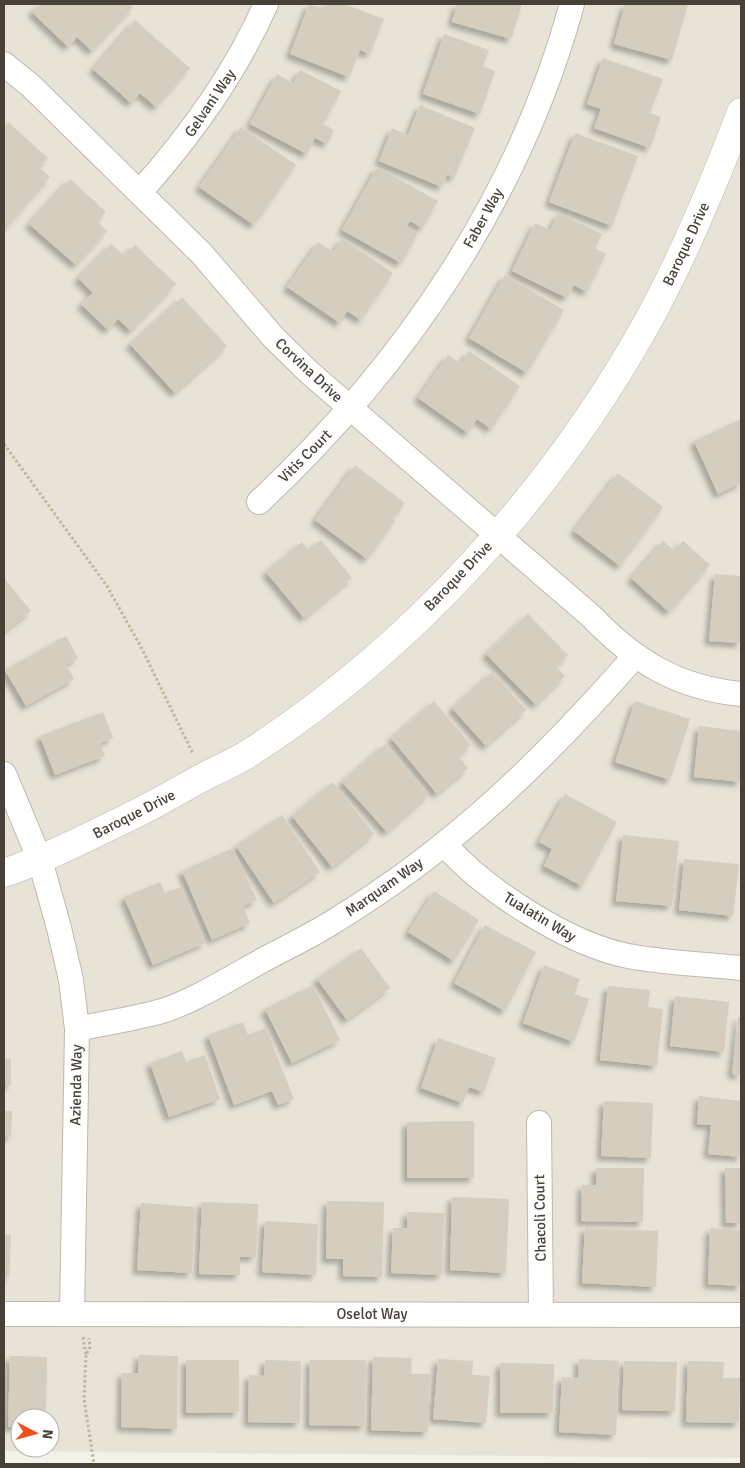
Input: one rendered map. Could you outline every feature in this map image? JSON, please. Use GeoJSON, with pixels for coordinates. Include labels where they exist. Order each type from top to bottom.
{"type":"FeatureCollection","features":[{"type":"Feature","properties":{"kind":"street","name":"Gelvani Way"},"geometry":{"type":"LineString","coordinates":[[140,192],[198,122],[236,66],[266,4]]}},
{"type":"Feature","properties":{"kind":"street","name":"Faber Way"},"geometry":{"type":"LineString","coordinates":[[351,409],[417,325],[476,231],[504,180],[539,101],[572,4]]}},
{"type":"Feature","properties":{"kind":"street","name":"Corvina Drive"},"geometry":{"type":"LineString","coordinates":[[4,64],[31,86],[201,253],[274,338],[351,409],[635,656],[684,682],[720,692],[741,694]]}},
{"type":"Feature","properties":{"kind":"street","name":"Baroque Drive"},"geometry":{"type":"LineString","coordinates":[[4,873],[40,860],[167,798],[249,754],[323,700],[392,642],[458,579],[497,536],[546,476],[599,402],[646,324],[731,172],[741,112]]}},
{"type":"Feature","properties":{"kind":"street","name":"Vitis Court"},"geometry":{"type":"LineString","coordinates":[[259,502],[297,466],[351,409]]}},
{"type":"Feature","properties":{"kind":"street","name":"Marquam Way"},"geometry":{"type":"LineString","coordinates":[[77,1029],[163,1011],[213,987],[335,921],[445,845],[534,766],[576,724],[635,656]]}},
{"type":"Feature","properties":{"kind":"street","name":"Azienda Way"},"geometry":{"type":"LineString","coordinates":[[4,774],[40,860],[71,980],[77,1029],[72,1314]]}},
{"type":"Feature","properties":{"kind":"street","name":"Tualatin Way"},"geometry":{"type":"LineString","coordinates":[[445,845],[484,883],[568,936],[602,950],[628,956],[741,968]]}},
{"type":"Feature","properties":{"kind":"street","name":"Chacoli Court"},"geometry":{"type":"LineString","coordinates":[[538,1123],[541,1314]]}},
{"type":"Feature","properties":{"kind":"street","name":"Oselot Way"},"geometry":{"type":"LineString","coordinates":[[4,1314],[741,1314]]}},
{"type":"Feature","properties":{"kind":"path"},"geometry":{"type":"LineString","coordinates":[[4,444],[107,586],[142,649],[204,777]]}},
{"type":"Feature","properties":{"kind":"path"},"geometry":{"type":"LineString","coordinates":[[86,1355],[84,1399],[94,1464]]}},
{"type":"Feature","properties":{"kind":"shaded area"},"geometry":{"type":"Polygon","coordinates":[[[4,4],[741,4],[741,1458],[60,1452],[60,1408],[10,1408],[10,1451],[4,1451],[4,4]]]}},
{"type":"Feature","properties":{"kind":"building"},"geometry":{"type":"Polygon","coordinates":[[[40,4],[130,4],[133,7],[92,51],[77,37],[68,47],[32,12],[40,4]]]}},
{"type":"Feature","properties":{"kind":"building"},"geometry":{"type":"Polygon","coordinates":[[[309,4],[323,9],[325,4],[344,4],[384,19],[370,54],[360,50],[349,77],[290,54],[309,4]]]}},
{"type":"Feature","properties":{"kind":"building"},"geometry":{"type":"Polygon","coordinates":[[[457,4],[522,4],[511,39],[452,22],[457,4]]]}},
{"type":"Feature","properties":{"kind":"building"},"geometry":{"type":"Polygon","coordinates":[[[625,4],[688,4],[672,60],[614,44],[625,4]]]}},
{"type":"Feature","properties":{"kind":"building"},"geometry":{"type":"Polygon","coordinates":[[[135,20],[190,68],[156,107],[140,93],[131,103],[93,69],[135,20]]]}},
{"type":"Feature","properties":{"kind":"building"},"geometry":{"type":"Polygon","coordinates":[[[444,34],[489,50],[483,66],[495,71],[480,114],[423,94],[444,34]]]}},
{"type":"Feature","properties":{"kind":"building"},"geometry":{"type":"Polygon","coordinates":[[[603,58],[663,79],[650,113],[661,117],[650,148],[594,128],[601,109],[587,104],[603,58]]]}},
{"type":"Feature","properties":{"kind":"building"},"geometry":{"type":"Polygon","coordinates":[[[300,70],[341,91],[323,124],[334,130],[327,144],[315,138],[307,154],[250,124],[277,74],[293,83],[300,70]]]}},
{"type":"Feature","properties":{"kind":"building"},"geometry":{"type":"Polygon","coordinates":[[[420,105],[475,128],[454,178],[447,175],[442,187],[379,161],[392,128],[408,135],[420,105]]]}},
{"type":"Feature","properties":{"kind":"building"},"geometry":{"type":"Polygon","coordinates":[[[8,122],[48,158],[39,167],[50,177],[5,229],[4,127],[8,122]]]}},
{"type":"Feature","properties":{"kind":"building"},"geometry":{"type":"Polygon","coordinates":[[[241,127],[296,165],[254,225],[199,187],[241,127]]]}},
{"type":"Feature","properties":{"kind":"building"},"geometry":{"type":"Polygon","coordinates":[[[575,133],[638,156],[612,226],[549,202],[575,133]]]}},
{"type":"Feature","properties":{"kind":"building"},"geometry":{"type":"Polygon","coordinates":[[[377,167],[438,201],[422,228],[410,221],[406,227],[418,233],[401,263],[342,230],[377,167]]]}},
{"type":"Feature","properties":{"kind":"building"},"geometry":{"type":"Polygon","coordinates":[[[70,179],[106,212],[97,222],[107,231],[76,265],[29,224],[70,179]]]}},
{"type":"Feature","properties":{"kind":"building"},"geometry":{"type":"Polygon","coordinates":[[[559,213],[602,234],[595,248],[606,254],[587,292],[574,285],[567,298],[512,271],[535,223],[550,230],[559,213]]]}},
{"type":"Feature","properties":{"kind":"building"},"geometry":{"type":"Polygon","coordinates":[[[342,238],[393,273],[361,320],[347,311],[340,323],[287,287],[318,242],[333,252],[342,238]]]}},
{"type":"Feature","properties":{"kind":"building"},"geometry":{"type":"Polygon","coordinates":[[[111,244],[124,256],[135,245],[176,284],[131,331],[118,319],[108,330],[81,304],[93,293],[78,278],[111,244]]]}},
{"type":"Feature","properties":{"kind":"building"},"geometry":{"type":"Polygon","coordinates":[[[505,275],[564,310],[527,373],[469,338],[505,275]]]}},
{"type":"Feature","properties":{"kind":"building"},"geometry":{"type":"Polygon","coordinates":[[[182,297],[227,346],[175,393],[130,344],[182,297]]]}},
{"type":"Feature","properties":{"kind":"building"},"geometry":{"type":"Polygon","coordinates":[[[469,351],[520,386],[491,429],[477,419],[468,433],[418,398],[448,355],[460,363],[469,351]]]}},
{"type":"Feature","properties":{"kind":"building"},"geometry":{"type":"Polygon","coordinates":[[[741,419],[741,483],[718,494],[694,441],[741,419]]]}},
{"type":"Feature","properties":{"kind":"building"},"geometry":{"type":"Polygon","coordinates":[[[355,465],[405,503],[393,519],[395,521],[367,559],[315,520],[355,465]]]}},
{"type":"Feature","properties":{"kind":"building"},"geometry":{"type":"Polygon","coordinates":[[[618,473],[663,507],[620,566],[574,531],[618,473]]]}},
{"type":"Feature","properties":{"kind":"building"},"geometry":{"type":"Polygon","coordinates":[[[321,540],[352,578],[304,618],[266,572],[302,542],[308,550],[321,540]]]}},
{"type":"Feature","properties":{"kind":"building"},"geometry":{"type":"Polygon","coordinates":[[[663,541],[675,551],[683,541],[710,565],[669,612],[631,578],[663,541]]]}},
{"type":"Feature","properties":{"kind":"building"},"geometry":{"type":"Polygon","coordinates":[[[715,574],[741,576],[741,643],[709,641],[715,574]]]}},
{"type":"Feature","properties":{"kind":"building"},"geometry":{"type":"Polygon","coordinates":[[[4,580],[31,611],[4,632],[4,580]]]}},
{"type":"Feature","properties":{"kind":"building"},"geometry":{"type":"Polygon","coordinates":[[[528,614],[568,655],[556,667],[565,676],[536,705],[486,654],[528,614]]]}},
{"type":"Feature","properties":{"kind":"building"},"geometry":{"type":"Polygon","coordinates":[[[66,636],[78,658],[66,665],[74,679],[26,706],[5,670],[66,636]]]}},
{"type":"Feature","properties":{"kind":"building"},"geometry":{"type":"Polygon","coordinates":[[[492,672],[526,710],[486,746],[452,708],[492,672]]]}},
{"type":"Feature","properties":{"kind":"building"},"geometry":{"type":"Polygon","coordinates":[[[434,701],[471,745],[458,756],[468,768],[437,794],[391,738],[434,701]]]}},
{"type":"Feature","properties":{"kind":"building"},"geometry":{"type":"Polygon","coordinates":[[[635,701],[690,719],[670,780],[615,762],[635,701]]]}},
{"type":"Feature","properties":{"kind":"building"},"geometry":{"type":"Polygon","coordinates":[[[103,712],[113,738],[100,743],[105,756],[55,775],[40,736],[103,712]]]}},
{"type":"Feature","properties":{"kind":"building"},"geometry":{"type":"Polygon","coordinates":[[[699,726],[741,731],[741,782],[694,777],[699,726]]]}},
{"type":"Feature","properties":{"kind":"building"},"geometry":{"type":"Polygon","coordinates":[[[385,744],[429,794],[387,832],[342,782],[385,744]]]}},
{"type":"Feature","properties":{"kind":"building"},"geometry":{"type":"Polygon","coordinates":[[[333,782],[374,834],[332,867],[292,816],[333,782]]]}},
{"type":"Feature","properties":{"kind":"building"},"geometry":{"type":"Polygon","coordinates":[[[565,794],[617,822],[582,886],[544,866],[552,849],[539,842],[565,794]]]}},
{"type":"Feature","properties":{"kind":"building"},"geometry":{"type":"Polygon","coordinates":[[[282,815],[320,872],[274,903],[236,846],[282,815]]]}},
{"type":"Feature","properties":{"kind":"building"},"geometry":{"type":"Polygon","coordinates":[[[623,835],[679,841],[672,906],[616,901],[623,835]]]}},
{"type":"Feature","properties":{"kind":"building"},"geometry":{"type":"Polygon","coordinates":[[[233,848],[257,900],[243,906],[250,923],[212,940],[182,871],[233,848]]]}},
{"type":"Feature","properties":{"kind":"building"},"geometry":{"type":"Polygon","coordinates":[[[684,859],[739,864],[733,916],[679,910],[684,859]]]}},
{"type":"Feature","properties":{"kind":"building"},"geometry":{"type":"Polygon","coordinates":[[[160,882],[165,893],[181,887],[205,943],[153,965],[124,897],[160,882]]]}},
{"type":"Feature","properties":{"kind":"building"},"geometry":{"type":"Polygon","coordinates":[[[434,891],[479,920],[454,961],[408,932],[434,891]]]}},
{"type":"Feature","properties":{"kind":"building"},"geometry":{"type":"Polygon","coordinates":[[[485,925],[536,952],[505,1011],[454,983],[485,925]]]}},
{"type":"Feature","properties":{"kind":"building"},"geometry":{"type":"Polygon","coordinates":[[[361,948],[390,988],[347,1020],[317,979],[361,948]]]}},
{"type":"Feature","properties":{"kind":"building"},"geometry":{"type":"Polygon","coordinates":[[[544,965],[580,979],[574,994],[589,999],[574,1042],[523,1023],[544,965]]]}},
{"type":"Feature","properties":{"kind":"building"},"geometry":{"type":"Polygon","coordinates":[[[313,985],[340,1040],[292,1063],[265,1009],[313,985]]]}},
{"type":"Feature","properties":{"kind":"building"},"geometry":{"type":"Polygon","coordinates":[[[608,986],[650,990],[648,1007],[663,1009],[657,1066],[600,1060],[608,986]]]}},
{"type":"Feature","properties":{"kind":"building"},"geometry":{"type":"Polygon","coordinates":[[[675,996],[729,1002],[724,1052],[670,1046],[675,996]]]}},
{"type":"Feature","properties":{"kind":"building"},"geometry":{"type":"Polygon","coordinates":[[[738,1017],[741,1018],[741,1075],[732,1074],[738,1017]]]}},
{"type":"Feature","properties":{"kind":"building"},"geometry":{"type":"Polygon","coordinates":[[[243,1022],[248,1035],[266,1028],[294,1099],[278,1105],[272,1091],[234,1105],[208,1035],[243,1022]]]}},
{"type":"Feature","properties":{"kind":"building"},"geometry":{"type":"Polygon","coordinates":[[[438,1038],[496,1058],[484,1092],[469,1087],[463,1103],[421,1088],[438,1038]]]}},
{"type":"Feature","properties":{"kind":"building"},"geometry":{"type":"Polygon","coordinates":[[[182,1051],[186,1062],[205,1055],[220,1099],[169,1117],[150,1063],[182,1051]]]}},
{"type":"Feature","properties":{"kind":"building"},"geometry":{"type":"Polygon","coordinates":[[[4,1059],[11,1059],[11,1085],[4,1085],[4,1059]]]}},
{"type":"Feature","properties":{"kind":"building"},"geometry":{"type":"Polygon","coordinates":[[[699,1096],[741,1101],[741,1157],[708,1154],[711,1125],[697,1124],[699,1096]]]}},
{"type":"Feature","properties":{"kind":"building"},"geometry":{"type":"Polygon","coordinates":[[[604,1101],[653,1103],[651,1158],[601,1156],[604,1101]]]}},
{"type":"Feature","properties":{"kind":"building"},"geometry":{"type":"Polygon","coordinates":[[[4,1111],[12,1111],[11,1137],[4,1137],[4,1111]]]}},
{"type":"Feature","properties":{"kind":"building"},"geometry":{"type":"Polygon","coordinates":[[[474,1121],[474,1178],[407,1178],[407,1122],[474,1121]]]}},
{"type":"Feature","properties":{"kind":"building"},"geometry":{"type":"Polygon","coordinates":[[[596,1168],[644,1168],[643,1222],[581,1221],[582,1185],[596,1185],[596,1168]]]}},
{"type":"Feature","properties":{"kind":"building"},"geometry":{"type":"Polygon","coordinates":[[[725,1168],[741,1168],[741,1223],[726,1223],[725,1168]]]}},
{"type":"Feature","properties":{"kind":"building"},"geometry":{"type":"Polygon","coordinates":[[[452,1197],[509,1199],[506,1273],[450,1270],[452,1197]]]}},
{"type":"Feature","properties":{"kind":"building"},"geometry":{"type":"Polygon","coordinates":[[[327,1201],[384,1202],[382,1277],[343,1276],[343,1259],[326,1259],[327,1201]]]}},
{"type":"Feature","properties":{"kind":"building"},"geometry":{"type":"Polygon","coordinates":[[[202,1202],[258,1204],[256,1257],[240,1257],[240,1275],[199,1274],[202,1202]]]}},
{"type":"Feature","properties":{"kind":"building"},"geometry":{"type":"Polygon","coordinates":[[[141,1203],[195,1207],[192,1273],[137,1270],[141,1203]]]}},
{"type":"Feature","properties":{"kind":"building"},"geometry":{"type":"Polygon","coordinates":[[[407,1212],[444,1213],[442,1275],[391,1273],[393,1228],[407,1228],[407,1212]]]}},
{"type":"Feature","properties":{"kind":"building"},"geometry":{"type":"Polygon","coordinates":[[[265,1221],[318,1224],[316,1275],[262,1272],[265,1221]]]}},
{"type":"Feature","properties":{"kind":"building"},"geometry":{"type":"Polygon","coordinates":[[[585,1228],[658,1231],[656,1287],[582,1283],[585,1228]]]}},
{"type":"Feature","properties":{"kind":"building"},"geometry":{"type":"Polygon","coordinates":[[[710,1228],[741,1230],[741,1286],[708,1284],[710,1228]]]}},
{"type":"Feature","properties":{"kind":"building"},"geometry":{"type":"Polygon","coordinates":[[[4,1235],[11,1235],[9,1277],[4,1277],[4,1235]]]}},
{"type":"Feature","properties":{"kind":"building"},"geometry":{"type":"Polygon","coordinates":[[[139,1355],[178,1356],[177,1429],[121,1427],[122,1373],[138,1373],[139,1355]]]}},
{"type":"Feature","properties":{"kind":"building"},"geometry":{"type":"Polygon","coordinates":[[[10,1356],[47,1357],[46,1408],[10,1408],[10,1427],[8,1427],[10,1356]]]}},
{"type":"Feature","properties":{"kind":"building"},"geometry":{"type":"Polygon","coordinates":[[[373,1357],[412,1358],[411,1374],[430,1374],[428,1432],[371,1430],[373,1357]]]}},
{"type":"Feature","properties":{"kind":"building"},"geometry":{"type":"Polygon","coordinates":[[[438,1359],[473,1361],[472,1375],[490,1376],[486,1423],[433,1419],[438,1359]]]}},
{"type":"Feature","properties":{"kind":"building"},"geometry":{"type":"Polygon","coordinates":[[[579,1359],[619,1361],[616,1435],[559,1432],[562,1377],[578,1378],[579,1359]]]}},
{"type":"Feature","properties":{"kind":"building"},"geometry":{"type":"Polygon","coordinates":[[[186,1360],[239,1360],[239,1412],[186,1413],[186,1360]]]}},
{"type":"Feature","properties":{"kind":"building"},"geometry":{"type":"Polygon","coordinates":[[[265,1360],[301,1361],[300,1423],[248,1422],[249,1375],[264,1376],[265,1360]]]}},
{"type":"Feature","properties":{"kind":"building"},"geometry":{"type":"Polygon","coordinates":[[[310,1360],[366,1360],[365,1426],[309,1425],[310,1360]]]}},
{"type":"Feature","properties":{"kind":"building"},"geometry":{"type":"Polygon","coordinates":[[[624,1361],[677,1362],[675,1411],[622,1410],[624,1361]]]}},
{"type":"Feature","properties":{"kind":"building"},"geometry":{"type":"Polygon","coordinates":[[[688,1361],[724,1362],[723,1378],[740,1378],[739,1423],[686,1422],[688,1361]]]}},
{"type":"Feature","properties":{"kind":"building"},"geometry":{"type":"Polygon","coordinates":[[[500,1363],[554,1364],[553,1413],[500,1413],[500,1363]]]}}]}
